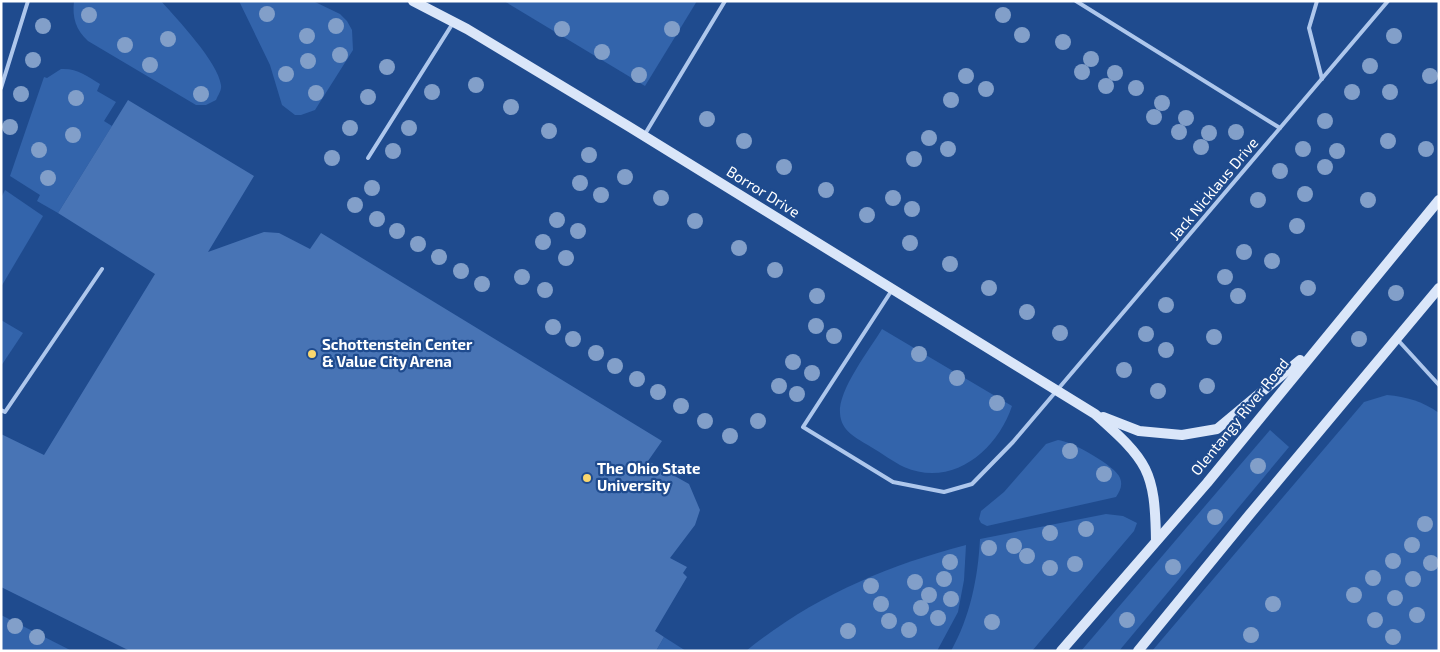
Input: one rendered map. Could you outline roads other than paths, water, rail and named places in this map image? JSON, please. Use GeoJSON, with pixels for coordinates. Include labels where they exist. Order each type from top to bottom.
{"type":"FeatureCollection","features":[{"type":"Feature","properties":{"kind":"street","name":"Borror Drive"},"geometry":{"type":"LineString","coordinates":[[413,1],[454,21],[1095,414]]}},
{"type":"Feature","properties":{"kind":"street","name":"Olentangy River Road"},"geometry":{"type":"LineString","coordinates":[[1061,651],[1206,483],[1439,200]]}},
{"type":"Feature","properties":{"kind":"street"},"geometry":{"type":"LineString","coordinates":[[1138,651],[1439,288]]}},
{"type":"Feature","properties":{"kind":"street"},"geometry":{"type":"LineString","coordinates":[[1095,414],[1139,431],[1182,435],[1217,429],[1319,344]]}},
{"type":"Feature","properties":{"kind":"street"},"geometry":{"type":"LineString","coordinates":[[1095,414],[1130,445],[1148,472],[1155,499],[1156,541]]}},
{"type":"Feature","properties":{"kind":"lane"},"geometry":{"type":"LineString","coordinates":[[1,88],[28,1]]}},
{"type":"Feature","properties":{"kind":"lane"},"geometry":{"type":"LineString","coordinates":[[643,136],[725,1]]}},
{"type":"Feature","properties":{"kind":"lane"},"geometry":{"type":"LineString","coordinates":[[1076,1],[1280,128]]}},
{"type":"Feature","properties":{"kind":"lane"},"geometry":{"type":"LineString","coordinates":[[1317,1],[1309,28],[1322,79]]}},
{"type":"Feature","properties":{"kind":"lane","name":"Jack Nicklaus Drive"},"geometry":{"type":"LineString","coordinates":[[892,290],[803,427],[893,482],[944,492],[972,484],[994,463],[1057,390],[1388,1]]}},
{"type":"Feature","properties":{"kind":"lane"},"geometry":{"type":"LineString","coordinates":[[368,158],[454,21]]}},
{"type":"Feature","properties":{"kind":"lane"},"geometry":{"type":"LineString","coordinates":[[1,410],[5,412],[102,269]]}},
{"type":"Feature","properties":{"kind":"lane"},"geometry":{"type":"LineString","coordinates":[[1397,339],[1439,385]]}},
{"type":"Feature","properties":{"kind":"place","name":"Schottenstein Center & Value City Arena"},"geometry":{"type":"Point","coordinates":[312,354]}},
{"type":"Feature","properties":{"kind":"place","name":"The Ohio State University"},"geometry":{"type":"Point","coordinates":[587,478]}}]}
